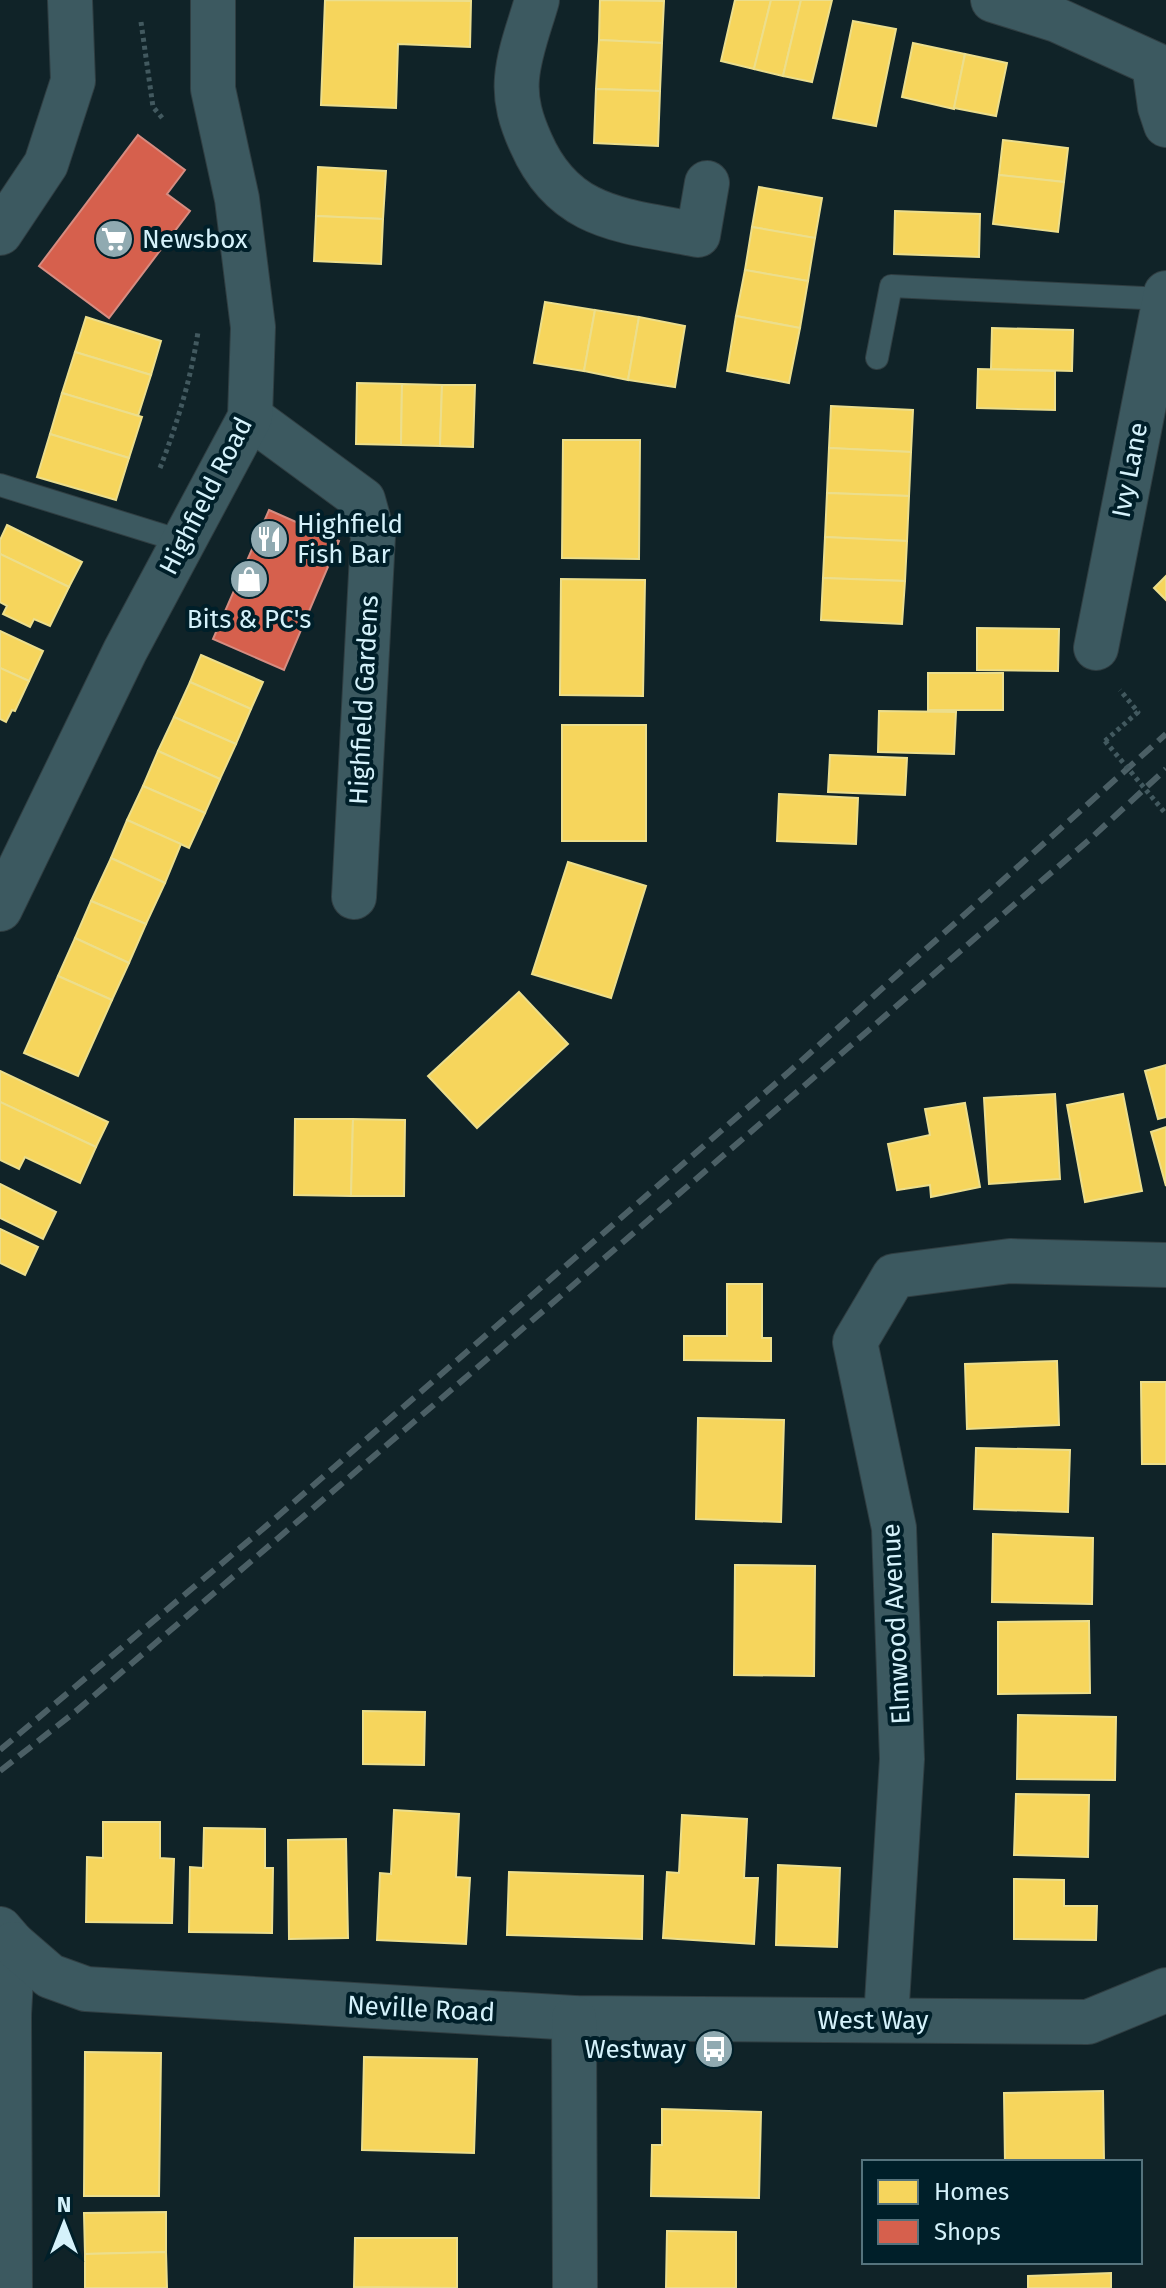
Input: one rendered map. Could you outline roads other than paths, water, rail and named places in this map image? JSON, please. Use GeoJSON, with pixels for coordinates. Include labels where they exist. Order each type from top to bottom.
{"type":"FeatureCollection","features":[{"type":"Feature","properties":{"kind":"street"},"geometry":{"type":"LineString","coordinates":[[0,233],[46,164],[73,81],[70,0]]}},
{"type":"Feature","properties":{"kind":"street","name":"Highfield Road"},"geometry":{"type":"LineString","coordinates":[[0,909],[125,651],[250,417],[253,327],[237,199],[213,89],[213,0]]}},
{"type":"Feature","properties":{"kind":"street"},"geometry":{"type":"LineString","coordinates":[[537,0],[517,76],[517,107],[538,160],[554,182],[581,205],[606,217],[698,235],[707,183]]}},
{"type":"Feature","properties":{"kind":"street"},"geometry":{"type":"LineString","coordinates":[[993,0],[1057,20],[1160,60],[1160,107],[1166,125]]}},
{"type":"Feature","properties":{"kind":"street","name":"Ivy Lane"},"geometry":{"type":"LineString","coordinates":[[1104,664],[1165,296]]}},
{"type":"Feature","properties":{"kind":"street","name":"Highfield Gardens"},"geometry":{"type":"LineString","coordinates":[[250,417],[363,500],[373,536],[354,897]]}},
{"type":"Feature","properties":{"kind":"street","name":"Elmwood Avenue"},"geometry":{"type":"LineString","coordinates":[[886,2019],[902,1759],[894,1528],[855,1342],[894,1276],[1010,1261],[1166,1265]]}},
{"type":"Feature","properties":{"kind":"street"},"geometry":{"type":"LineString","coordinates":[[6,1936],[10,2288]]}},
{"type":"Feature","properties":{"kind":"street","name":"Neville Road"},"geometry":{"type":"LineString","coordinates":[[6,1936],[50,1976],[86,1989],[574,2018]]}},
{"type":"Feature","properties":{"kind":"street","name":"West Way"},"geometry":{"type":"LineString","coordinates":[[574,2018],[1088,2022],[1166,1990]]}},
{"type":"Feature","properties":{"kind":"street"},"geometry":{"type":"LineString","coordinates":[[574,2018],[575,2288]]}},
{"type":"Feature","properties":{"kind":"lane"},"geometry":{"type":"LineString","coordinates":[[877,358],[891,286],[1165,296]]}},
{"type":"Feature","properties":{"kind":"lane"},"geometry":{"type":"LineString","coordinates":[[0,485],[184,542]]}},
{"type":"Feature","properties":{"kind":"railway"},"geometry":{"type":"LineString","coordinates":[[0,1750],[271,1522],[790,1071],[1166,734]]}},
{"type":"Feature","properties":{"kind":"railway"},"geometry":{"type":"LineString","coordinates":[[0,1771],[75,1712],[506,1343],[1089,840],[1166,769]]}},
{"type":"Feature","properties":{"kind":"place","name":"Newsbox"},"geometry":{"type":"Point","coordinates":[114,239]}},
{"type":"Feature","properties":{"kind":"place","name":"Highfield Fish Bar"},"geometry":{"type":"Point","coordinates":[269,539]}},
{"type":"Feature","properties":{"kind":"place","name":"Bits & PC's"},"geometry":{"type":"Point","coordinates":[249,579]}},
{"type":"Feature","properties":{"kind":"place","name":"Westway"},"geometry":{"type":"Point","coordinates":[714,2049]}}]}
